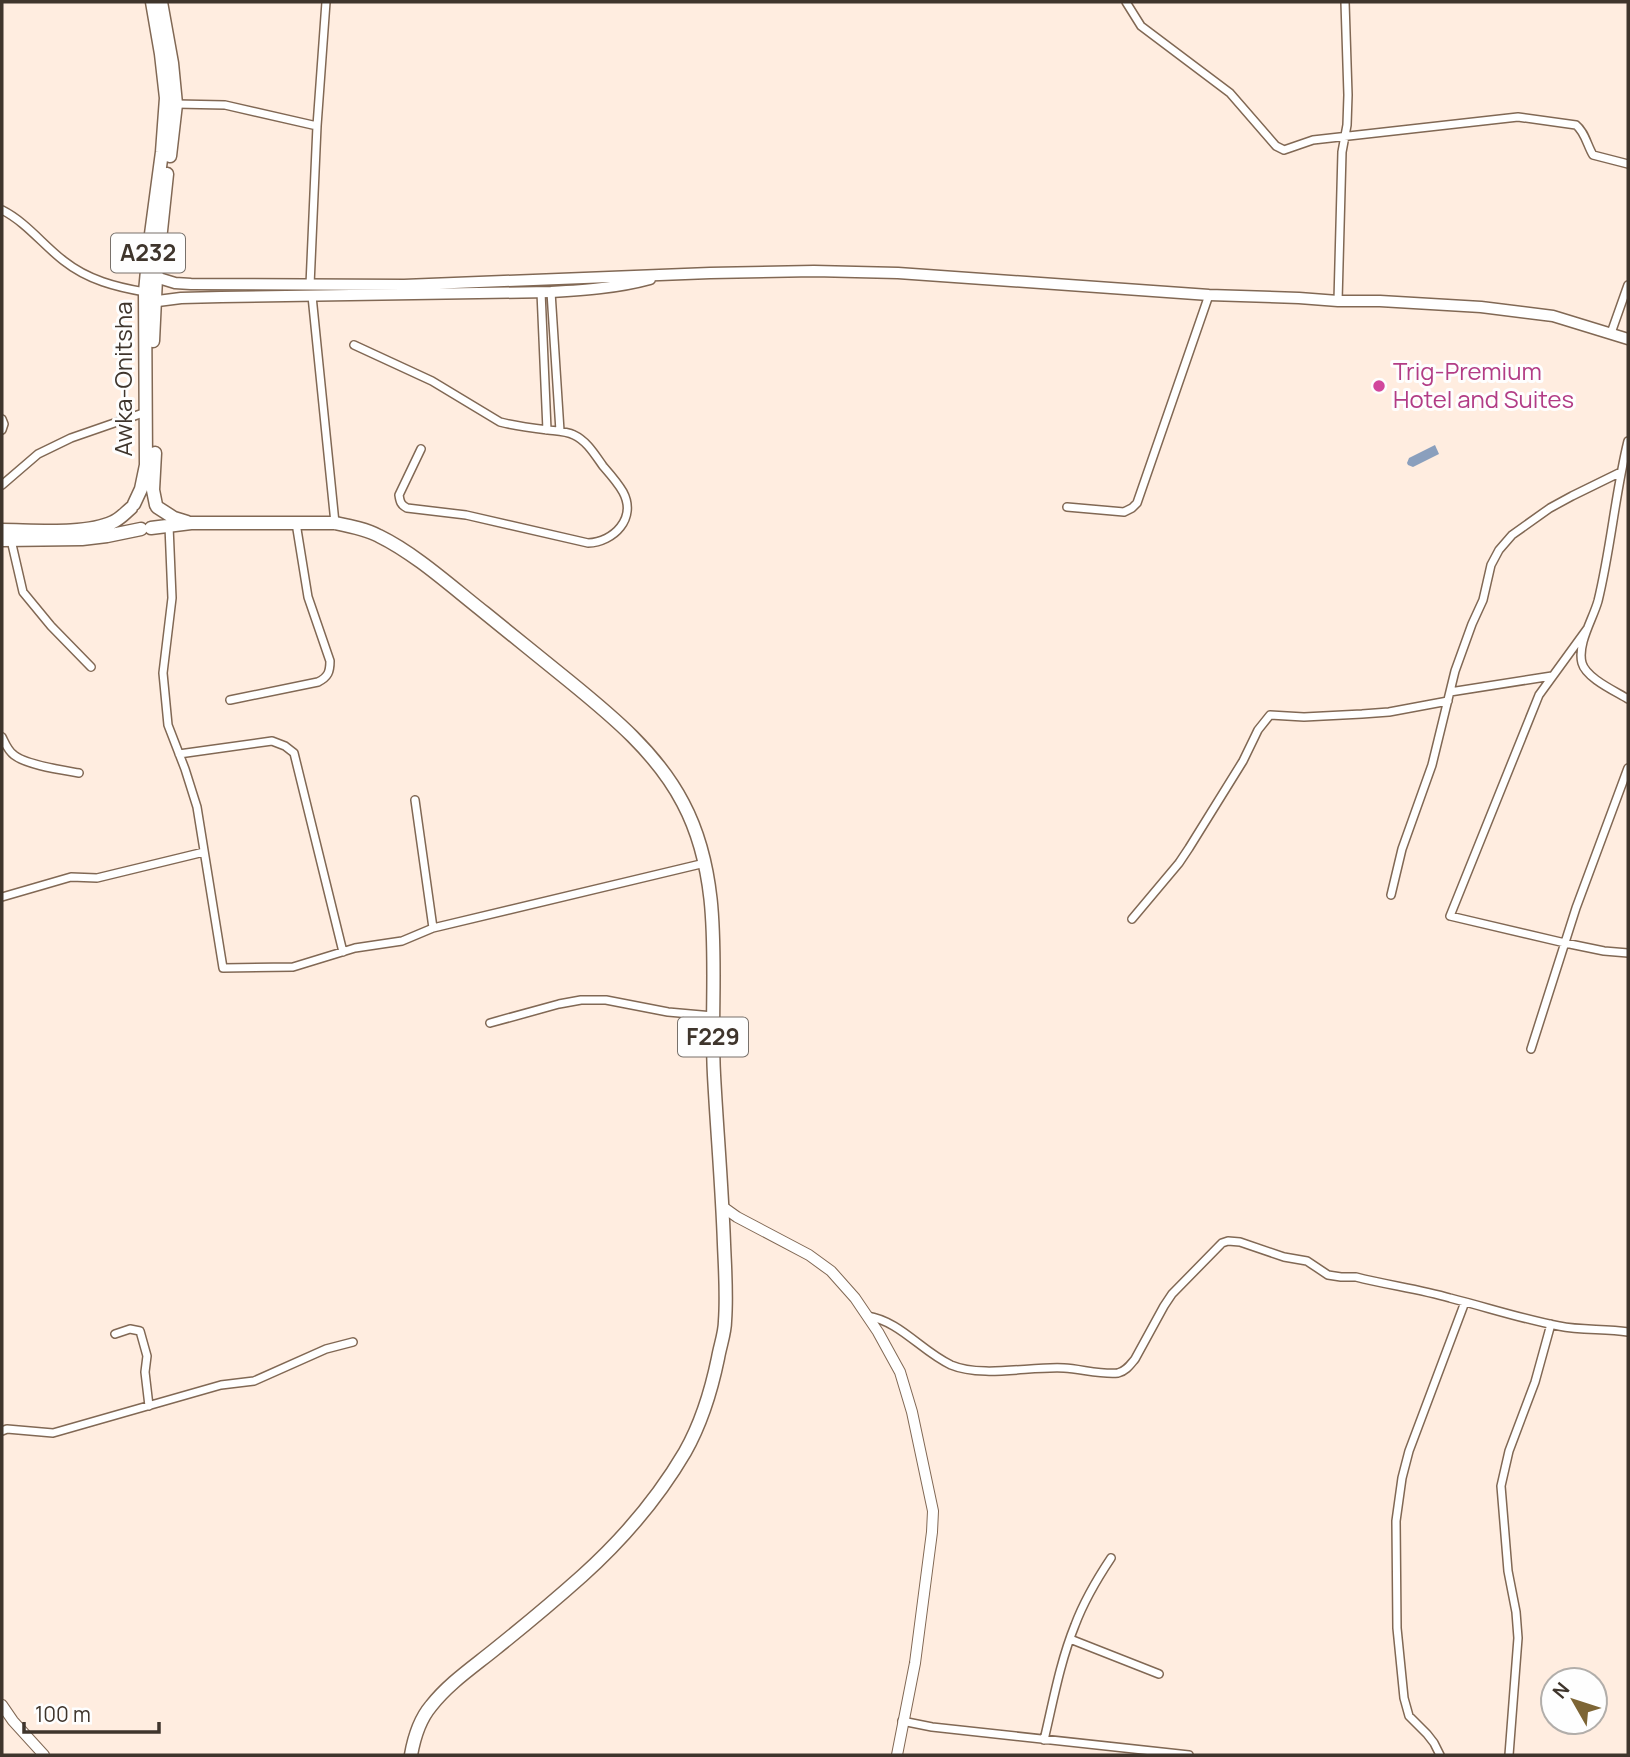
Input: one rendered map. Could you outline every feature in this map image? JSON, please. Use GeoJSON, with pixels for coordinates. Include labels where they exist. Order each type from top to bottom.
{"type":"FeatureCollection","features":[{"type":"Feature","properties":{"kind":"main road","name":"Awka-Onitsha"},"geometry":{"type":"LineString","coordinates":[[151,276],[166,98],[152,2]]}},
{"type":"Feature","properties":{"kind":"main road","name":"Awka-Onitsha"},"geometry":{"type":"LineString","coordinates":[[132,506],[141,489],[146,465],[148,299],[176,104],[161,2]]}},
{"type":"Feature","properties":{"kind":"main road"},"geometry":{"type":"LineString","coordinates":[[148,299],[670,274],[802,271],[898,273],[1209,295],[1481,307],[1553,316],[1628,339]]}},
{"type":"Feature","properties":{"kind":"main road"},"geometry":{"type":"LineString","coordinates":[[151,276],[191,284],[311,291],[546,292],[617,287],[670,274]]}},
{"type":"Feature","properties":{"kind":"main road","name":"Awka-Onitsha"},"geometry":{"type":"LineString","coordinates":[[148,299],[153,332],[153,490],[157,506]]}},
{"type":"Feature","properties":{"kind":"main road"},"geometry":{"type":"LineString","coordinates":[[145,500],[157,506],[159,512],[158,522],[146,529],[82,539],[5,536],[92,528],[114,522],[132,506],[145,500]]}},
{"type":"Feature","properties":{"kind":"main road"},"geometry":{"type":"LineString","coordinates":[[132,506],[132,524],[146,529]]}},
{"type":"Feature","properties":{"kind":"main road","name":"F229"},"geometry":{"type":"LineString","coordinates":[[157,506],[174,518],[191,523]]}},
{"type":"Feature","properties":{"kind":"main road","name":"F229"},"geometry":{"type":"LineString","coordinates":[[146,529],[191,523],[335,523],[379,536],[412,556],[618,722],[669,779],[685,805],[705,863],[710,887],[713,947],[714,1074],[723,1207],[725,1323],[704,1415],[685,1451],[655,1496],[625,1533],[528,1623],[452,1684],[432,1704],[421,1723],[411,1755]]}},
{"type":"Feature","properties":{"kind":"street"},"geometry":{"type":"LineString","coordinates":[[326,2],[317,126],[311,291],[335,523]]}},
{"type":"Feature","properties":{"kind":"street"},"geometry":{"type":"LineString","coordinates":[[1126,2],[1141,26],[1230,93],[1276,146],[1284,150],[1313,140],[1518,117],[1576,125],[1582,129],[1593,155],[1628,164]]}},
{"type":"Feature","properties":{"kind":"street"},"geometry":{"type":"LineString","coordinates":[[1338,301],[1340,199],[1348,95],[1345,2]]}},
{"type":"Feature","properties":{"kind":"street"},"geometry":{"type":"LineString","coordinates":[[176,104],[225,106],[317,126]]}},
{"type":"Feature","properties":{"kind":"street"},"geometry":{"type":"LineString","coordinates":[[2,210],[23,224],[66,262],[101,282],[148,299]]}},
{"type":"Feature","properties":{"kind":"street"},"geometry":{"type":"LineString","coordinates":[[1611,333],[1628,285]]}},
{"type":"Feature","properties":{"kind":"street"},"geometry":{"type":"LineString","coordinates":[[546,292],[547,430]]}},
{"type":"Feature","properties":{"kind":"street"},"geometry":{"type":"LineString","coordinates":[[546,292],[559,430]]}},
{"type":"Feature","properties":{"kind":"street"},"geometry":{"type":"LineString","coordinates":[[1067,507],[1124,512],[1137,503],[1209,295]]}},
{"type":"Feature","properties":{"kind":"street"},"geometry":{"type":"LineString","coordinates":[[354,345],[432,381],[500,422],[559,430],[582,440],[623,492],[627,504],[626,517],[621,527],[605,540],[588,543],[466,515],[407,508],[402,506],[399,495],[421,449]]}},
{"type":"Feature","properties":{"kind":"street"},"geometry":{"type":"LineString","coordinates":[[2,484],[49,448],[146,412]]}},
{"type":"Feature","properties":{"kind":"street"},"geometry":{"type":"LineString","coordinates":[[2,419],[2,430]]}},
{"type":"Feature","properties":{"kind":"street"},"geometry":{"type":"LineString","coordinates":[[1628,441],[1607,559],[1581,655],[1585,670],[1596,680],[1628,699]]}},
{"type":"Feature","properties":{"kind":"street"},"geometry":{"type":"LineString","coordinates":[[1391,895],[1402,849],[1432,765],[1455,671],[1483,600],[1491,565],[1499,550],[1512,536],[1550,508],[1621,472]]}},
{"type":"Feature","properties":{"kind":"street"},"geometry":{"type":"LineString","coordinates":[[230,700],[318,682],[326,678],[330,671],[330,661],[309,597],[296,523]]}},
{"type":"Feature","properties":{"kind":"street"},"geometry":{"type":"LineString","coordinates":[[169,526],[172,598],[163,673],[168,724],[197,807],[223,968],[293,967],[343,952],[402,941],[433,928],[705,863]]}},
{"type":"Feature","properties":{"kind":"street"},"geometry":{"type":"LineString","coordinates":[[5,536],[23,592],[91,667]]}},
{"type":"Feature","properties":{"kind":"street"},"geometry":{"type":"LineString","coordinates":[[1587,629],[1539,695],[1450,916],[1565,943],[1628,953]]}},
{"type":"Feature","properties":{"kind":"street"},"geometry":{"type":"LineString","coordinates":[[1450,692],[1552,676]]}},
{"type":"Feature","properties":{"kind":"street"},"geometry":{"type":"LineString","coordinates":[[1132,919],[1194,841],[1269,715],[1304,717],[1389,712],[1448,701]]}},
{"type":"Feature","properties":{"kind":"street"},"geometry":{"type":"LineString","coordinates":[[2,737],[16,758],[79,773]]}},
{"type":"Feature","properties":{"kind":"street"},"geometry":{"type":"LineString","coordinates":[[180,754],[272,741],[294,753],[343,952]]}},
{"type":"Feature","properties":{"kind":"street"},"geometry":{"type":"LineString","coordinates":[[1531,1049],[1576,908],[1628,768]]}},
{"type":"Feature","properties":{"kind":"street"},"geometry":{"type":"LineString","coordinates":[[415,800],[433,928]]}},
{"type":"Feature","properties":{"kind":"street"},"geometry":{"type":"LineString","coordinates":[[2,897],[71,877],[97,878],[204,852]]}},
{"type":"Feature","properties":{"kind":"street"},"geometry":{"type":"LineString","coordinates":[[490,1023],[559,1003],[581,1000],[606,1000],[713,1016]]}},
{"type":"Feature","properties":{"kind":"street"},"geometry":{"type":"LineString","coordinates":[[723,1207],[809,1255],[831,1271],[855,1297],[900,1372],[912,1412],[933,1511],[915,1663],[897,1755]]}},
{"type":"Feature","properties":{"kind":"street"},"geometry":{"type":"LineString","coordinates":[[867,1316],[881,1318],[952,1365],[971,1370],[1066,1368],[1122,1372],[1135,1359],[1172,1294],[1222,1244],[1235,1241],[1284,1257],[1307,1261],[1328,1275],[1356,1277],[1570,1328],[1628,1332]]}},
{"type":"Feature","properties":{"kind":"street"},"geometry":{"type":"LineString","coordinates":[[1440,1755],[1427,1734],[1409,1716],[1404,1699],[1397,1628],[1396,1521],[1409,1451],[1465,1302]]}},
{"type":"Feature","properties":{"kind":"street"},"geometry":{"type":"LineString","coordinates":[[1509,1755],[1518,1638],[1508,1571],[1501,1486],[1508,1451],[1535,1382],[1551,1324]]}},
{"type":"Feature","properties":{"kind":"street"},"geometry":{"type":"LineString","coordinates":[[115,1334],[130,1329],[139,1331],[147,1356],[145,1372],[149,1406]]}},
{"type":"Feature","properties":{"kind":"street"},"geometry":{"type":"LineString","coordinates":[[2,1431],[6,1429],[53,1433],[221,1385],[254,1381],[326,1349],[353,1342]]}},
{"type":"Feature","properties":{"kind":"street"},"geometry":{"type":"LineString","coordinates":[[1044,1740],[1075,1624],[1089,1593],[1111,1558]]}},
{"type":"Feature","properties":{"kind":"street"},"geometry":{"type":"LineString","coordinates":[[1070,1639],[1159,1674]]}},
{"type":"Feature","properties":{"kind":"street"},"geometry":{"type":"LineString","coordinates":[[2,1705],[44,1755]]}},
{"type":"Feature","properties":{"kind":"street"},"geometry":{"type":"LineString","coordinates":[[902,1721],[932,1727],[1189,1755]]}},
{"type":"Feature","properties":{"kind":"water"},"geometry":{"type":"Polygon","coordinates":[[[1435,445],[1439,454],[1413,467],[1408,465],[1409,458],[1435,445]]]}},
{"type":"Feature","properties":{"kind":"place","name":"Trig-Premium Hotel and Suites"},"geometry":{"type":"Point","coordinates":[1379,386]}}]}
